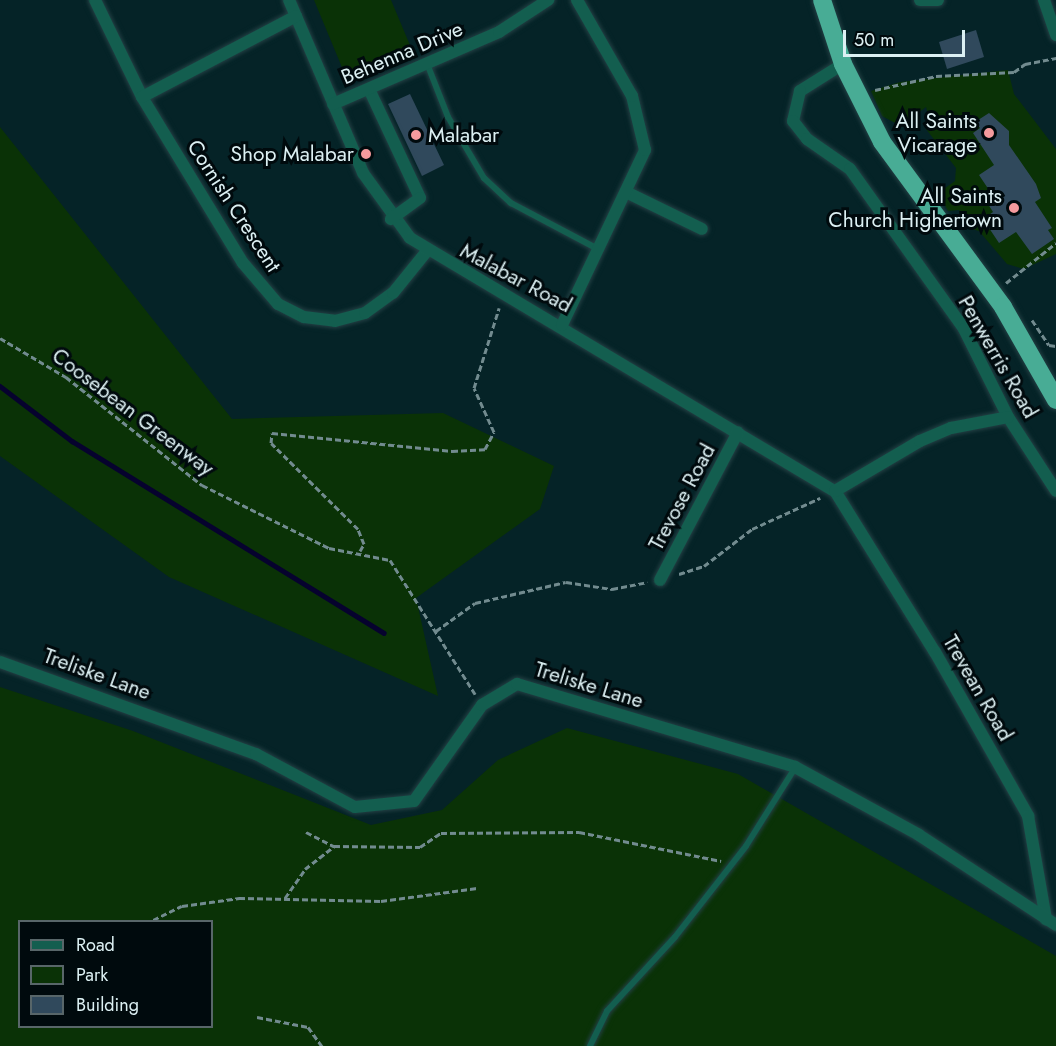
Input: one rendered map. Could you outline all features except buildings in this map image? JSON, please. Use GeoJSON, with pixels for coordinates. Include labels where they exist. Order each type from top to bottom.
{"type":"FeatureCollection","features":[{"type":"Feature","properties":{"kind":"highway"},"geometry":{"type":"LineString","coordinates":[[822,0],[856,96],[882,142],[1051,376],[1055,398]]}},
{"type":"Feature","properties":{"kind":"street","name":"Cornish Crescent"},"geometry":{"type":"LineString","coordinates":[[95,0],[142,97],[243,263],[278,304],[304,317],[335,321],[365,313],[393,293],[427,251]]}},
{"type":"Feature","properties":{"kind":"street","name":"Malabar Road"},"geometry":{"type":"LineString","coordinates":[[289,0],[363,173],[392,219],[427,251],[505,291],[835,491]]}},
{"type":"Feature","properties":{"kind":"street","name":"Behenna Drive"},"geometry":{"type":"LineString","coordinates":[[333,104],[428,66],[500,32],[548,0]]}},
{"type":"Feature","properties":{"kind":"street"},"geometry":{"type":"LineString","coordinates":[[562,325],[643,160],[644,133],[632,96],[577,0]]}},
{"type":"Feature","properties":{"kind":"street"},"geometry":{"type":"LineString","coordinates":[[920,0],[938,0]]}},
{"type":"Feature","properties":{"kind":"street"},"geometry":{"type":"LineString","coordinates":[[1044,0],[1056,35]]}},
{"type":"Feature","properties":{"kind":"street"},"geometry":{"type":"LineString","coordinates":[[142,97],[296,16]]}},
{"type":"Feature","properties":{"kind":"street","name":"Penwerris Road"},"geometry":{"type":"LineString","coordinates":[[843,64],[800,92],[793,120],[802,134],[850,169],[964,328],[1008,417],[1056,491]]}},
{"type":"Feature","properties":{"kind":"street"},"geometry":{"type":"LineString","coordinates":[[369,89],[420,198],[392,219]]}},
{"type":"Feature","properties":{"kind":"street"},"geometry":{"type":"LineString","coordinates":[[628,193],[702,229]]}},
{"type":"Feature","properties":{"kind":"street"},"geometry":{"type":"LineString","coordinates":[[835,491],[920,441],[951,428],[1008,417]]}},
{"type":"Feature","properties":{"kind":"street","name":"Trevose Road"},"geometry":{"type":"LineString","coordinates":[[660,580],[738,432]]}},
{"type":"Feature","properties":{"kind":"street","name":"Trevean Road"},"geometry":{"type":"LineString","coordinates":[[835,491],[935,652],[1028,816],[1051,922]]}},
{"type":"Feature","properties":{"kind":"street","name":"Treliske Lane"},"geometry":{"type":"LineString","coordinates":[[0,662],[256,754],[354,807],[414,801],[482,705],[517,684],[795,767],[919,835],[1051,922]]}},
{"type":"Feature","properties":{"kind":"lane"},"geometry":{"type":"LineString","coordinates":[[428,66],[448,117],[484,178],[511,203],[599,249]]}},
{"type":"Feature","properties":{"kind":"lane"},"geometry":{"type":"LineString","coordinates":[[590,1046],[607,1011],[675,937],[732,863],[795,767]]}},
{"type":"Feature","properties":{"kind":"path"},"geometry":{"type":"LineString","coordinates":[[856,96],[927,78],[1014,72],[1025,64],[1056,58]]}},
{"type":"Feature","properties":{"kind":"path"},"geometry":{"type":"LineString","coordinates":[[993,294],[1056,243]]}},
{"type":"Feature","properties":{"kind":"path"},"geometry":{"type":"LineString","coordinates":[[360,551],[364,544],[358,529],[272,443],[272,433],[452,451],[485,449],[494,432],[474,388],[505,291]]}},
{"type":"Feature","properties":{"kind":"path","name":"Coosebean Greenway"},"geometry":{"type":"LineString","coordinates":[[0,338],[66,377],[202,485],[329,548],[360,551],[390,560],[482,705]]}},
{"type":"Feature","properties":{"kind":"path"},"geometry":{"type":"LineString","coordinates":[[436,631],[475,603],[566,582],[612,589],[660,580],[704,566],[752,529],[835,491]]}},
{"type":"Feature","properties":{"kind":"path"},"geometry":{"type":"LineString","coordinates":[[306,832],[334,846],[420,847],[441,833],[579,832],[732,863]]}},
{"type":"Feature","properties":{"kind":"path"},"geometry":{"type":"LineString","coordinates":[[285,897],[305,868],[334,846]]}},
{"type":"Feature","properties":{"kind":"path"},"geometry":{"type":"LineString","coordinates":[[153,920],[182,906],[285,897],[381,901],[477,888]]}},
{"type":"Feature","properties":{"kind":"path"},"geometry":{"type":"LineString","coordinates":[[257,1017],[308,1027],[322,1046]]}},
{"type":"Feature","properties":{"kind":"green space"},"geometry":{"type":"Polygon","coordinates":[[[314,0],[391,0],[412,50],[346,77],[314,0]]]}},
{"type":"Feature","properties":{"kind":"green space"},"geometry":{"type":"Polygon","coordinates":[[[1008,70],[1014,94],[1056,149],[1056,254],[1024,269],[1007,264],[979,231],[964,227],[959,210],[948,211],[938,193],[955,181],[956,168],[926,129],[931,124],[926,107],[901,126],[882,116],[871,91],[900,82],[1008,70]]]}},
{"type":"Feature","properties":{"kind":"green space"},"geometry":{"type":"Polygon","coordinates":[[[0,127],[232,419],[443,413],[554,466],[540,509],[416,598],[438,696],[169,577],[0,456],[0,127]]]}},
{"type":"Feature","properties":{"kind":"green space"},"geometry":{"type":"Polygon","coordinates":[[[0,687],[133,731],[371,825],[442,810],[498,760],[567,728],[738,774],[1056,956],[1056,1046],[0,1046],[0,687]]]}},
{"type":"Feature","properties":{"kind":"waterway"},"geometry":{"type":"LineString","coordinates":[[0,386],[72,441],[384,633]]}},
{"type":"Feature","properties":{"kind":"place","name":"All Saints Vicarage"},"geometry":{"type":"Point","coordinates":[989,133]}},
{"type":"Feature","properties":{"kind":"place","name":"Malabar"},"geometry":{"type":"Point","coordinates":[416,135]}},
{"type":"Feature","properties":{"kind":"place","name":"Shop Malabar"},"geometry":{"type":"Point","coordinates":[366,154]}},
{"type":"Feature","properties":{"kind":"place","name":"All Saints Church Highertown"},"geometry":{"type":"Point","coordinates":[1014,208]}}]}
